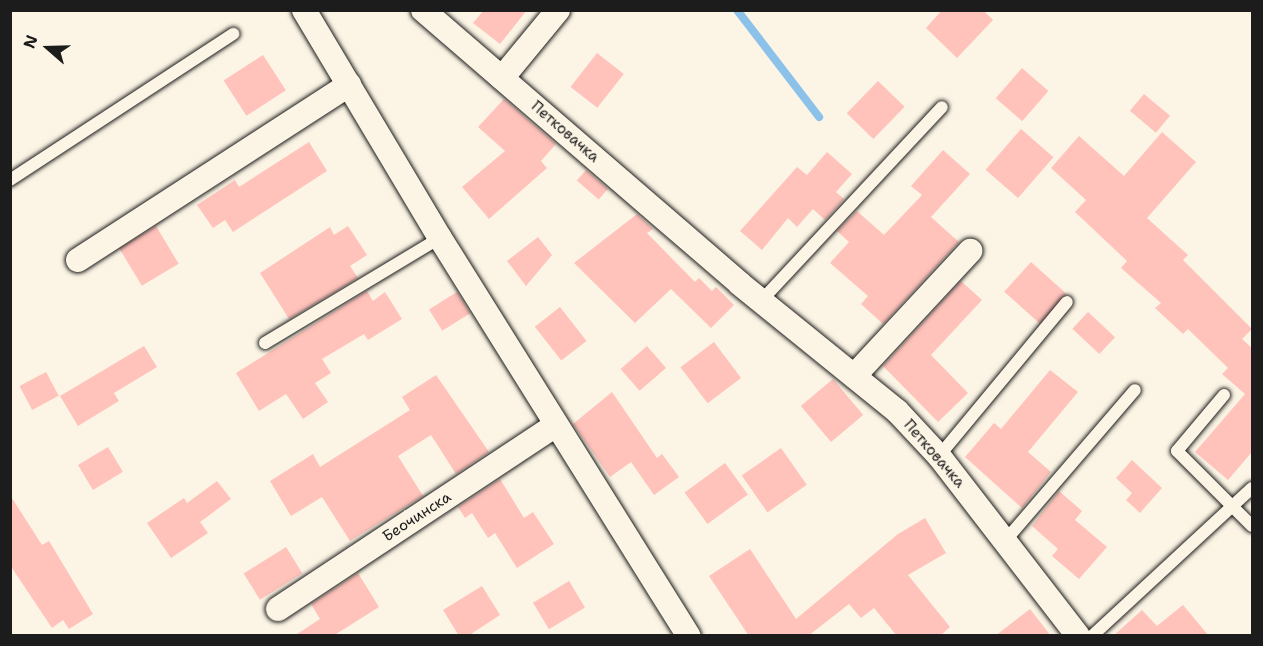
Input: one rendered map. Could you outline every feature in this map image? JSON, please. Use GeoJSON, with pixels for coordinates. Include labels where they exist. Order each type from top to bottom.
{"type":"FeatureCollection","features":[{"type":"Feature","properties":{"kind":"street"},"geometry":{"type":"LineString","coordinates":[[304,10],[440,238],[689,636]]}},
{"type":"Feature","properties":{"kind":"street","name":"Петковачка"},"geometry":{"type":"LineString","coordinates":[[423,10],[761,301],[897,411],[939,456],[1078,636]]}},
{"type":"Feature","properties":{"kind":"street"},"geometry":{"type":"LineString","coordinates":[[502,78],[558,10]]}},
{"type":"Feature","properties":{"kind":"street"},"geometry":{"type":"LineString","coordinates":[[78,260],[349,85]]}},
{"type":"Feature","properties":{"kind":"street"},"geometry":{"type":"LineString","coordinates":[[854,376],[970,250]]}},
{"type":"Feature","properties":{"kind":"street","name":"Беочинска"},"geometry":{"type":"LineString","coordinates":[[278,609],[556,425]]}},
{"type":"Feature","properties":{"kind":"lane"},"geometry":{"type":"LineString","coordinates":[[10,180],[233,34]]}},
{"type":"Feature","properties":{"kind":"lane"},"geometry":{"type":"LineString","coordinates":[[761,301],[942,107]]}},
{"type":"Feature","properties":{"kind":"lane"},"geometry":{"type":"LineString","coordinates":[[264,343],[440,238]]}},
{"type":"Feature","properties":{"kind":"lane"},"geometry":{"type":"LineString","coordinates":[[939,456],[1067,302]]}},
{"type":"Feature","properties":{"kind":"lane"},"geometry":{"type":"LineString","coordinates":[[1005,541],[1135,390]]}},
{"type":"Feature","properties":{"kind":"lane"},"geometry":{"type":"LineString","coordinates":[[1224,394],[1177,451],[1252,526]]}},
{"type":"Feature","properties":{"kind":"lane"},"geometry":{"type":"LineString","coordinates":[[1092,636],[1252,488]]}},
{"type":"Feature","properties":{"kind":"building"},"geometry":{"type":"Polygon","coordinates":[[[484,10],[527,10],[500,44],[473,23],[484,10]]]}},
{"type":"Feature","properties":{"kind":"building"},"geometry":{"type":"Polygon","coordinates":[[[942,10],[983,10],[993,20],[957,58],[926,28],[942,10]]]}},
{"type":"Feature","properties":{"kind":"building"},"geometry":{"type":"Polygon","coordinates":[[[597,53],[624,74],[597,108],[571,87],[597,53]]]}},
{"type":"Feature","properties":{"kind":"building"},"geometry":{"type":"Polygon","coordinates":[[[263,55],[286,90],[246,116],[224,81],[263,55]]]}},
{"type":"Feature","properties":{"kind":"building"},"geometry":{"type":"Polygon","coordinates":[[[1022,68],[1048,91],[1022,121],[996,98],[1022,68]]]}},
{"type":"Feature","properties":{"kind":"building"},"geometry":{"type":"Polygon","coordinates":[[[878,81],[905,107],[873,139],[847,113],[878,81]]]}},
{"type":"Feature","properties":{"kind":"building"},"geometry":{"type":"Polygon","coordinates":[[[1144,94],[1170,116],[1156,133],[1130,111],[1144,94]]]}},
{"type":"Feature","properties":{"kind":"building"},"geometry":{"type":"Polygon","coordinates":[[[504,99],[556,144],[541,161],[547,168],[489,219],[462,187],[505,151],[478,127],[504,99]]]}},
{"type":"Feature","properties":{"kind":"building"},"geometry":{"type":"Polygon","coordinates":[[[1021,129],[1053,157],[1018,198],[986,170],[1021,129]]]}},
{"type":"Feature","properties":{"kind":"building"},"geometry":{"type":"Polygon","coordinates":[[[1162,132],[1196,162],[1147,218],[1188,255],[1183,260],[1252,329],[1242,339],[1252,348],[1252,452],[1228,480],[1195,452],[1245,394],[1222,374],[1228,368],[1188,329],[1183,334],[1155,308],[1161,303],[1121,268],[1127,261],[1075,212],[1086,200],[1051,168],[1079,136],[1124,176],[1162,132]]]}},
{"type":"Feature","properties":{"kind":"building"},"geometry":{"type":"Polygon","coordinates":[[[309,142],[327,171],[233,232],[225,220],[213,228],[197,205],[235,180],[239,187],[309,142]]]}},
{"type":"Feature","properties":{"kind":"building"},"geometry":{"type":"Polygon","coordinates":[[[943,150],[970,174],[931,217],[959,242],[883,324],[861,304],[868,296],[830,263],[849,242],[837,231],[857,211],[884,235],[922,195],[911,186],[943,150]]]}},
{"type":"Feature","properties":{"kind":"building"},"geometry":{"type":"Polygon","coordinates":[[[827,152],[852,174],[836,192],[844,199],[825,220],[813,209],[797,227],[788,218],[762,250],[740,231],[797,167],[807,175],[827,152]]]}},
{"type":"Feature","properties":{"kind":"building"},"geometry":{"type":"Polygon","coordinates":[[[586,170],[608,189],[599,200],[577,181],[586,170]]]}},
{"type":"Feature","properties":{"kind":"building"},"geometry":{"type":"Polygon","coordinates":[[[637,214],[653,229],[647,233],[695,282],[699,278],[712,291],[716,287],[734,305],[711,328],[671,289],[635,323],[574,263],[637,214]]]}},
{"type":"Feature","properties":{"kind":"building"},"geometry":{"type":"Polygon","coordinates":[[[156,226],[179,264],[142,286],[119,248],[156,226]]]}},
{"type":"Feature","properties":{"kind":"building"},"geometry":{"type":"Polygon","coordinates":[[[348,226],[367,255],[350,266],[358,278],[289,319],[260,273],[330,227],[334,235],[348,226]]]}},
{"type":"Feature","properties":{"kind":"building"},"geometry":{"type":"Polygon","coordinates":[[[538,237],[552,255],[526,286],[507,261],[538,237]]]}},
{"type":"Feature","properties":{"kind":"building"},"geometry":{"type":"Polygon","coordinates":[[[1031,262],[1067,294],[1040,324],[1004,292],[1031,262]]]}},
{"type":"Feature","properties":{"kind":"building"},"geometry":{"type":"Polygon","coordinates":[[[961,281],[982,300],[931,355],[968,393],[938,422],[883,366],[961,281]]]}},
{"type":"Feature","properties":{"kind":"building"},"geometry":{"type":"Polygon","coordinates":[[[367,291],[373,301],[385,292],[402,319],[368,340],[364,334],[322,359],[331,373],[315,383],[328,402],[303,419],[286,394],[259,411],[236,373],[367,291]]]}},
{"type":"Feature","properties":{"kind":"building"},"geometry":{"type":"Polygon","coordinates":[[[457,292],[470,313],[442,331],[429,309],[457,292]]]}},
{"type":"Feature","properties":{"kind":"building"},"geometry":{"type":"Polygon","coordinates":[[[560,307],[586,341],[561,361],[535,327],[560,307]]]}},
{"type":"Feature","properties":{"kind":"building"},"geometry":{"type":"Polygon","coordinates":[[[1088,312],[1115,337],[1099,354],[1072,329],[1088,312]]]}},
{"type":"Feature","properties":{"kind":"building"},"geometry":{"type":"Polygon","coordinates":[[[714,342],[741,378],[708,403],[680,367],[714,342]]]}},
{"type":"Feature","properties":{"kind":"building"},"geometry":{"type":"Polygon","coordinates":[[[144,346],[157,367],[114,393],[119,401],[78,426],[60,396],[144,346]]]}},
{"type":"Feature","properties":{"kind":"building"},"geometry":{"type":"Polygon","coordinates":[[[647,346],[666,368],[640,391],[621,369],[647,346]]]}},
{"type":"Feature","properties":{"kind":"building"},"geometry":{"type":"Polygon","coordinates":[[[1050,370],[1078,392],[1028,452],[1051,472],[1022,508],[965,457],[994,423],[1001,429],[1050,370]]]}},
{"type":"Feature","properties":{"kind":"building"},"geometry":{"type":"Polygon","coordinates":[[[46,372],[59,396],[32,410],[20,386],[46,372]]]}},
{"type":"Feature","properties":{"kind":"building"},"geometry":{"type":"Polygon","coordinates":[[[436,375],[489,452],[456,474],[431,435],[398,456],[423,496],[350,541],[322,497],[291,516],[270,481],[313,454],[320,467],[410,410],[402,397],[436,375]]]}},
{"type":"Feature","properties":{"kind":"building"},"geometry":{"type":"Polygon","coordinates":[[[833,379],[863,415],[831,442],[801,406],[833,379]]]}},
{"type":"Feature","properties":{"kind":"building"},"geometry":{"type":"Polygon","coordinates":[[[612,392],[657,458],[662,454],[679,477],[654,495],[631,462],[610,477],[573,424],[612,392]]]}},
{"type":"Feature","properties":{"kind":"building"},"geometry":{"type":"Polygon","coordinates":[[[108,447],[123,472],[93,490],[78,465],[108,447]]]}},
{"type":"Feature","properties":{"kind":"building"},"geometry":{"type":"Polygon","coordinates":[[[781,448],[807,485],[767,512],[742,476],[781,448]]]}},
{"type":"Feature","properties":{"kind":"building"},"geometry":{"type":"Polygon","coordinates":[[[1132,460],[1162,488],[1140,513],[1126,500],[1132,493],[1116,478],[1132,460]]]}},
{"type":"Feature","properties":{"kind":"building"},"geometry":{"type":"Polygon","coordinates":[[[725,463],[748,495],[707,524],[685,492],[725,463]]]}},
{"type":"Feature","properties":{"kind":"building"},"geometry":{"type":"Polygon","coordinates":[[[500,479],[524,518],[533,512],[554,544],[517,568],[495,533],[488,538],[472,513],[465,518],[458,507],[500,479]]]}},
{"type":"Feature","properties":{"kind":"building"},"geometry":{"type":"Polygon","coordinates":[[[217,481],[231,499],[200,522],[208,533],[171,558],[147,523],[184,498],[187,503],[217,481]]]}},
{"type":"Feature","properties":{"kind":"building"},"geometry":{"type":"Polygon","coordinates":[[[1059,491],[1082,511],[1075,520],[1107,547],[1079,579],[1052,556],[1058,549],[1032,526],[1059,491]]]}},
{"type":"Feature","properties":{"kind":"building"},"geometry":{"type":"Polygon","coordinates":[[[10,495],[42,545],[49,541],[93,614],[69,629],[63,620],[52,628],[10,565],[10,495]]]}},
{"type":"Feature","properties":{"kind":"building"},"geometry":{"type":"Polygon","coordinates":[[[925,518],[946,553],[908,575],[950,627],[940,636],[897,636],[874,608],[861,618],[849,604],[808,636],[749,636],[709,576],[750,549],[796,619],[898,534],[925,518]]]}},
{"type":"Feature","properties":{"kind":"building"},"geometry":{"type":"Polygon","coordinates":[[[286,547],[302,573],[260,600],[244,573],[286,547]]]}},
{"type":"Feature","properties":{"kind":"building"},"geometry":{"type":"Polygon","coordinates":[[[358,573],[379,607],[333,636],[294,636],[320,619],[311,604],[358,573]]]}},
{"type":"Feature","properties":{"kind":"building"},"geometry":{"type":"Polygon","coordinates":[[[569,581],[585,608],[549,629],[533,603],[569,581]]]}},
{"type":"Feature","properties":{"kind":"building"},"geometry":{"type":"Polygon","coordinates":[[[482,586],[500,615],[468,636],[459,636],[443,610],[482,586]]]}},
{"type":"Feature","properties":{"kind":"building"},"geometry":{"type":"Polygon","coordinates":[[[1183,605],[1209,636],[1113,636],[1142,610],[1157,626],[1183,605]]]}},
{"type":"Feature","properties":{"kind":"building"},"geometry":{"type":"Polygon","coordinates":[[[1030,609],[1051,636],[995,636],[1030,609]]]}},
{"type":"Feature","properties":{"kind":"waterway"},"geometry":{"type":"LineString","coordinates":[[737,10],[819,117]]}}]}
